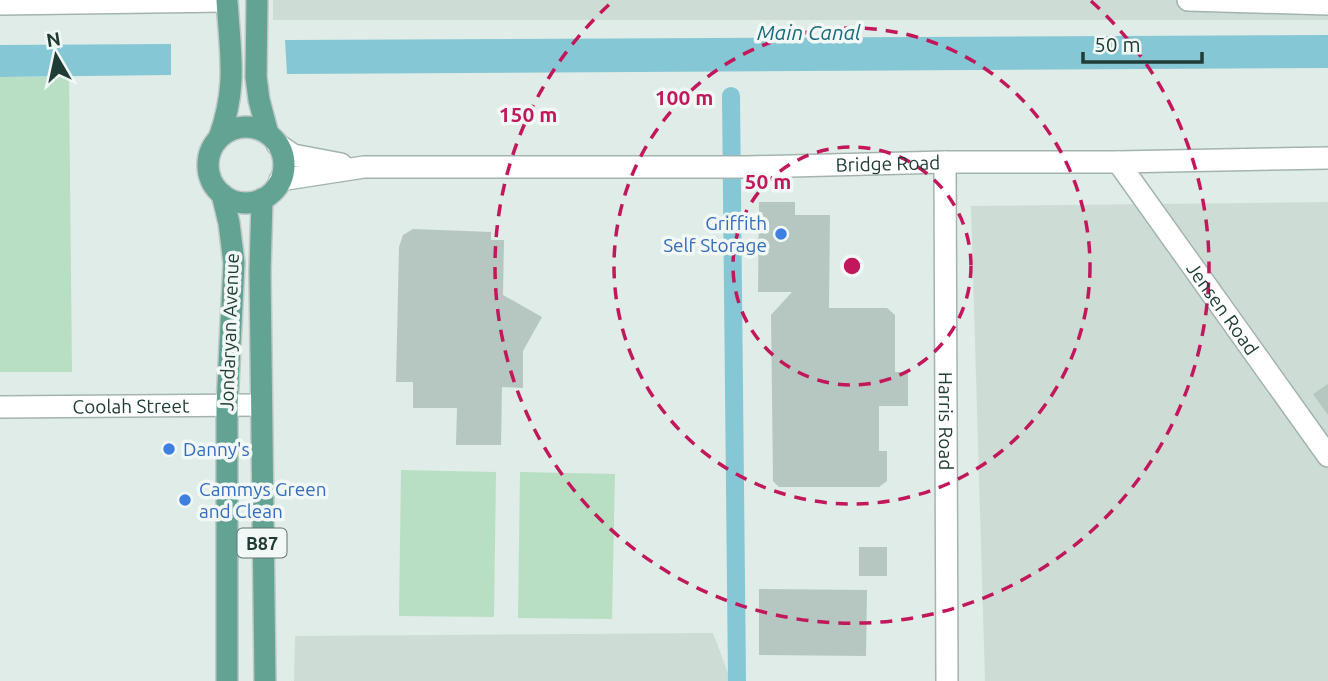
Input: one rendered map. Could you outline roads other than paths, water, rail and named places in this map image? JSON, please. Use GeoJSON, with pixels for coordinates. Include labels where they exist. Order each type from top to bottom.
{"type":"FeatureCollection","features":[{"type":"Feature","properties":{"kind":"main road"},"geometry":{"type":"LineString","coordinates":[[222,194],[241,202],[262,199],[276,188],[284,168],[282,155],[273,139],[259,100],[256,77],[257,0]]}},
{"type":"Feature","properties":{"kind":"main road","name":"B87"},"geometry":{"type":"LineString","coordinates":[[222,194],[209,173],[208,160],[219,138],[229,106],[233,78],[227,1]]}},
{"type":"Feature","properties":{"kind":"main road"},"geometry":{"type":"LineString","coordinates":[[219,138],[238,128],[248,127],[273,139]]}},
{"type":"Feature","properties":{"kind":"main road","name":"Jondaryan Avenue"},"geometry":{"type":"LineString","coordinates":[[222,194],[229,223],[233,263],[227,406],[227,681]]}},
{"type":"Feature","properties":{"kind":"main road","name":"Jondaryan Avenue"},"geometry":{"type":"LineString","coordinates":[[262,199],[260,272],[265,681]]}},
{"type":"Feature","properties":{"kind":"street"},"geometry":{"type":"LineString","coordinates":[[1188,0],[1328,4]]}},
{"type":"Feature","properties":{"kind":"street"},"geometry":{"type":"LineString","coordinates":[[0,4],[227,1]]}},
{"type":"Feature","properties":{"kind":"street","name":"Bridge Road"},"geometry":{"type":"LineString","coordinates":[[273,139],[293,155],[364,167]]}},
{"type":"Feature","properties":{"kind":"street","name":"Bridge Road"},"geometry":{"type":"LineString","coordinates":[[281,180],[364,167],[748,167],[1328,158]]}},
{"type":"Feature","properties":{"kind":"street","name":"Harris Road"},"geometry":{"type":"LineString","coordinates":[[945,162],[947,681]]}},
{"type":"Feature","properties":{"kind":"street","name":"Jensen Road"},"geometry":{"type":"LineString","coordinates":[[1118,162],[1328,456]]}},
{"type":"Feature","properties":{"kind":"street","name":"Coolah Street"},"geometry":{"type":"LineString","coordinates":[[0,407],[261,405]]}},
{"type":"Feature","properties":{"kind":"water"},"geometry":{"type":"Polygon","coordinates":[[[1328,35],[1328,68],[287,74],[285,40],[1328,35]]]}},
{"type":"Feature","properties":{"kind":"water"},"geometry":{"type":"Polygon","coordinates":[[[171,44],[171,75],[0,77],[0,45],[171,44]]]}},
{"type":"Feature","properties":{"kind":"waterway"},"geometry":{"type":"LineString","coordinates":[[731,96],[737,681]]}},
{"type":"Feature","properties":{"kind":"place","name":"Griffith Self Storage"},"geometry":{"type":"Point","coordinates":[781,234]}},
{"type":"Feature","properties":{"kind":"place","name":"Danny's"},"geometry":{"type":"Point","coordinates":[169,449]}},
{"type":"Feature","properties":{"kind":"place","name":"Cammys Green and Clean"},"geometry":{"type":"Point","coordinates":[185,500]}},
{"type":"Feature","properties":{"kind":"water label","name":"Main Canal"},"geometry":{"type":"Point","coordinates":[809,32]}}]}
